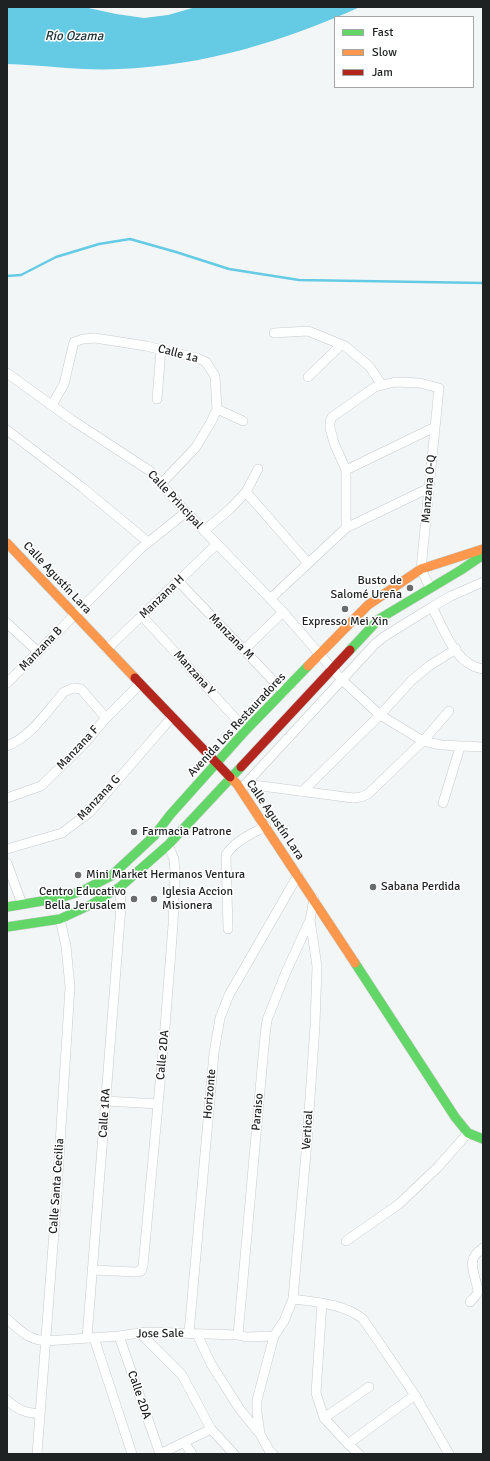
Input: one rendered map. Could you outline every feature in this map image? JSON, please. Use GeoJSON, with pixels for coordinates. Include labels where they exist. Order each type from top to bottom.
{"type":"FeatureCollection","features":[{"type":"Feature","properties":{"kind":"street"},"geometry":{"type":"LineString","coordinates":[[274,333],[308,331],[345,346],[369,366],[382,385],[375,387],[332,417],[330,422],[334,443],[346,470],[346,528]]}},
{"type":"Feature","properties":{"kind":"street","name":"Calle 1a"},"geometry":{"type":"LineString","coordinates":[[52,405],[64,384],[74,342],[84,339],[95,338],[161,349],[197,358],[206,362],[215,376],[216,409],[211,422],[196,447],[161,484]]}},
{"type":"Feature","properties":{"kind":"street"},"geometry":{"type":"LineString","coordinates":[[308,377],[341,345]]}},
{"type":"Feature","properties":{"kind":"street"},"geometry":{"type":"LineString","coordinates":[[157,399],[161,349]]}},
{"type":"Feature","properties":{"kind":"street","name":"Calle Principal"},"geometry":{"type":"LineString","coordinates":[[7,373],[150,471],[186,512],[283,612],[342,680],[380,715],[422,741]]}},
{"type":"Feature","properties":{"kind":"street","name":"Manzana O-Q"},"geometry":{"type":"LineString","coordinates":[[382,385],[395,382],[420,384],[438,388],[421,569]]}},
{"type":"Feature","properties":{"kind":"street"},"geometry":{"type":"LineString","coordinates":[[216,409],[243,421]]}},
{"type":"Feature","properties":{"kind":"street"},"geometry":{"type":"LineString","coordinates":[[346,470],[435,426]]}},
{"type":"Feature","properties":{"kind":"street"},"geometry":{"type":"LineString","coordinates":[[7,430],[83,488],[148,542]]}},
{"type":"Feature","properties":{"kind":"street"},"geometry":{"type":"LineString","coordinates":[[204,531],[231,508],[246,492],[258,468]]}},
{"type":"Feature","properties":{"kind":"street"},"geometry":{"type":"LineString","coordinates":[[270,599],[346,528],[429,488]]}},
{"type":"Feature","properties":{"kind":"street"},"geometry":{"type":"LineString","coordinates":[[246,492],[308,563]]}},
{"type":"Feature","properties":{"kind":"street","name":"Manzana B"},"geometry":{"type":"LineString","coordinates":[[7,683],[74,614],[148,542],[186,512]]}},
{"type":"Feature","properties":{"kind":"street","name":"Calle Agustín Lara"},"geometry":{"type":"LineString","coordinates":[[7,542],[172,718],[230,777],[244,787],[266,826],[455,1117],[468,1134]]}},
{"type":"Feature","properties":{"kind":"street","name":"Manzana H"},"geometry":{"type":"LineString","coordinates":[[107,649],[218,544]]}},
{"type":"Feature","properties":{"kind":"street","name":"Avenida Los Restauradores"},"geometry":{"type":"LineString","coordinates":[[7,907],[60,898],[82,891],[111,876],[154,836],[170,815],[246,730],[368,605],[421,569],[483,549]]}},
{"type":"Feature","properties":{"kind":"street"},"geometry":{"type":"LineString","coordinates":[[7,927],[60,919],[90,905],[120,887],[168,845],[379,619],[483,555]]}},
{"type":"Feature","properties":{"kind":"street"},"geometry":{"type":"LineString","coordinates":[[421,569],[430,588]]}},
{"type":"Feature","properties":{"kind":"street","name":"Manzana M"},"geometry":{"type":"LineString","coordinates":[[179,582],[284,692]]}},
{"type":"Feature","properties":{"kind":"street"},"geometry":{"type":"LineString","coordinates":[[244,787],[375,644],[385,636],[451,596],[483,583]]}},
{"type":"Feature","properties":{"kind":"street"},"geometry":{"type":"LineString","coordinates":[[432,607],[456,649],[465,661],[483,669]]}},
{"type":"Feature","properties":{"kind":"street"},"geometry":{"type":"LineString","coordinates":[[244,650],[283,612]]}},
{"type":"Feature","properties":{"kind":"street","name":"Manzana Y"},"geometry":{"type":"LineString","coordinates":[[142,616],[246,730]]}},
{"type":"Feature","properties":{"kind":"street"},"geometry":{"type":"LineString","coordinates":[[7,623],[38,652]]}},
{"type":"Feature","properties":{"kind":"street"},"geometry":{"type":"LineString","coordinates":[[302,792],[380,715],[412,680],[429,666],[456,649]]}},
{"type":"Feature","properties":{"kind":"street","name":"Manzana F"},"geometry":{"type":"LineString","coordinates":[[7,798],[41,786],[83,745],[106,718],[140,684]]}},
{"type":"Feature","properties":{"kind":"street"},"geometry":{"type":"LineString","coordinates":[[7,746],[26,736],[64,692],[73,688],[81,690],[106,718]]}},
{"type":"Feature","properties":{"kind":"street"},"geometry":{"type":"LineString","coordinates":[[244,787],[361,798],[368,794],[422,741],[449,711]]}},
{"type":"Feature","properties":{"kind":"street","name":"Manzana G"},"geometry":{"type":"LineString","coordinates":[[7,849],[62,833],[81,820],[90,812],[172,718]]}},
{"type":"Feature","properties":{"kind":"street"},"geometry":{"type":"LineString","coordinates":[[422,741],[460,747],[483,746]]}},
{"type":"Feature","properties":{"kind":"street"},"geometry":{"type":"LineString","coordinates":[[443,803],[460,747]]}},
{"type":"Feature","properties":{"kind":"street"},"geometry":{"type":"LineString","coordinates":[[228,929],[226,855],[234,844],[266,826]]}},
{"type":"Feature","properties":{"kind":"street","name":"Calle 2DA"},"geometry":{"type":"LineString","coordinates":[[93,1270],[135,1272],[141,1271],[143,1266],[172,933],[175,872],[174,859],[168,845]]}},
{"type":"Feature","properties":{"kind":"street"},"geometry":{"type":"LineString","coordinates":[[7,863],[22,904]]}},
{"type":"Feature","properties":{"kind":"street","name":"Horizonte"},"geometry":{"type":"LineString","coordinates":[[193,1333],[214,1053],[220,1018],[229,995],[298,875]]}},
{"type":"Feature","properties":{"kind":"street","name":"Calle 1RA"},"geometry":{"type":"LineString","coordinates":[[91,1338],[93,1270],[121,906],[120,887]]}},
{"type":"Feature","properties":{"kind":"street","name":"Paraiso"},"geometry":{"type":"LineString","coordinates":[[238,1335],[267,1020],[286,972],[310,920],[314,899]]}},
{"type":"Feature","properties":{"kind":"street","name":"Calle Santa Cecilia"},"geometry":{"type":"LineString","coordinates":[[37,1454],[70,987],[66,946],[60,919]]}},
{"type":"Feature","properties":{"kind":"street","name":"Vertical"},"geometry":{"type":"LineString","coordinates":[[260,1434],[257,1412],[258,1400],[274,1336],[284,1321],[293,1298],[307,1142],[315,1025],[317,966],[310,920]]}},
{"type":"Feature","properties":{"kind":"street"},"geometry":{"type":"LineString","coordinates":[[106,1101],[158,1104]]}},
{"type":"Feature","properties":{"kind":"street"},"geometry":{"type":"LineString","coordinates":[[346,1241],[399,1204],[438,1167],[468,1134],[483,1139]]}},
{"type":"Feature","properties":{"kind":"street"},"geometry":{"type":"LineString","coordinates":[[470,1302],[477,1294],[478,1290],[472,1260],[483,1248]]}},
{"type":"Feature","properties":{"kind":"street"},"geometry":{"type":"LineString","coordinates":[[293,1298],[322,1303],[354,1312],[363,1319],[415,1395],[449,1454]]}},
{"type":"Feature","properties":{"kind":"street"},"geometry":{"type":"LineString","coordinates":[[322,1303],[316,1393],[324,1418],[359,1454]]}},
{"type":"Feature","properties":{"kind":"street"},"geometry":{"type":"LineString","coordinates":[[7,1319],[28,1337],[35,1340],[45,1341]]}},
{"type":"Feature","properties":{"kind":"street","name":"Jose Sale"},"geometry":{"type":"LineString","coordinates":[[45,1341],[165,1331],[238,1335],[246,1337],[274,1336]]}},
{"type":"Feature","properties":{"kind":"street"},"geometry":{"type":"LineString","coordinates":[[140,1333],[182,1375],[211,1429],[234,1454]]}},
{"type":"Feature","properties":{"kind":"street"},"geometry":{"type":"LineString","coordinates":[[193,1333],[239,1408],[260,1434],[273,1454]]}},
{"type":"Feature","properties":{"kind":"street","name":"Calle 2DA"},"geometry":{"type":"LineString","coordinates":[[119,1336],[160,1454]]}},
{"type":"Feature","properties":{"kind":"street"},"geometry":{"type":"LineString","coordinates":[[91,1338],[132,1454]]}},
{"type":"Feature","properties":{"kind":"street"},"geometry":{"type":"LineString","coordinates":[[324,1418],[368,1387]]}},
{"type":"Feature","properties":{"kind":"street"},"geometry":{"type":"LineString","coordinates":[[348,1444],[415,1395]]}},
{"type":"Feature","properties":{"kind":"street"},"geometry":{"type":"LineString","coordinates":[[7,1400],[12,1405],[30,1414],[40,1414]]}},
{"type":"Feature","properties":{"kind":"street"},"geometry":{"type":"LineString","coordinates":[[160,1454],[211,1429]]}},
{"type":"Feature","properties":{"kind":"street"},"geometry":{"type":"LineString","coordinates":[[184,1442],[192,1454]]}},
{"type":"Feature","properties":{"kind":"water","name":"Río Ozama"},"geometry":{"type":"Polygon","coordinates":[[[7,7],[84,7],[144,18],[168,15],[196,7],[360,7],[339,16],[334,16],[334,18],[303,31],[273,41],[243,50],[182,63],[119,69],[77,69],[7,64],[7,7]]]}},
{"type":"Feature","properties":{"kind":"waterway"},"geometry":{"type":"LineString","coordinates":[[7,276],[21,275],[56,257],[99,244],[130,239],[229,269],[299,280],[483,283]]}},
{"type":"Feature","properties":{"kind":"traffic: fast"},"geometry":{"type":"LineString","coordinates":[[350,650],[379,619],[461,570],[483,555]]}},
{"type":"Feature","properties":{"kind":"traffic: fast"},"geometry":{"type":"LineString","coordinates":[[7,907],[60,898],[82,891],[111,876],[154,836],[170,815],[246,730],[308,666]]}},
{"type":"Feature","properties":{"kind":"traffic: fast"},"geometry":{"type":"LineString","coordinates":[[7,927],[60,919],[90,905],[120,887],[168,845],[241,767]]}},
{"type":"Feature","properties":{"kind":"traffic: fast"},"geometry":{"type":"LineString","coordinates":[[355,963],[455,1117],[468,1133],[483,1139]]}},
{"type":"Feature","properties":{"kind":"traffic: slow"},"geometry":{"type":"LineString","coordinates":[[7,543],[135,678]]}},
{"type":"Feature","properties":{"kind":"traffic: slow"},"geometry":{"type":"LineString","coordinates":[[308,666],[368,605],[421,569],[483,549]]}},
{"type":"Feature","properties":{"kind":"traffic: slow"},"geometry":{"type":"LineString","coordinates":[[230,777],[237,784],[355,963]]}},
{"type":"Feature","properties":{"kind":"traffic: jam"},"geometry":{"type":"LineString","coordinates":[[241,767],[350,650]]}},
{"type":"Feature","properties":{"kind":"traffic: jam"},"geometry":{"type":"LineString","coordinates":[[135,678],[230,777]]}},
{"type":"Feature","properties":{"kind":"place","name":"Busto de Salomé Ureña"},"geometry":{"type":"Point","coordinates":[410,588]}},
{"type":"Feature","properties":{"kind":"place","name":"Expresso Mei Xin"},"geometry":{"type":"Point","coordinates":[345,609]}},
{"type":"Feature","properties":{"kind":"place","name":"Farmacia Patrone"},"geometry":{"type":"Point","coordinates":[134,832]}},
{"type":"Feature","properties":{"kind":"place","name":"Mini Market Hermanos Ventura"},"geometry":{"type":"Point","coordinates":[78,875]}},
{"type":"Feature","properties":{"kind":"place","name":"Sabana Perdida"},"geometry":{"type":"Point","coordinates":[373,887]}},
{"type":"Feature","properties":{"kind":"place","name":"Centro Educativo Bella Jerusalem"},"geometry":{"type":"Point","coordinates":[134,899]}},
{"type":"Feature","properties":{"kind":"place","name":"Iglesia Accion Misionera"},"geometry":{"type":"Point","coordinates":[154,899]}}]}
